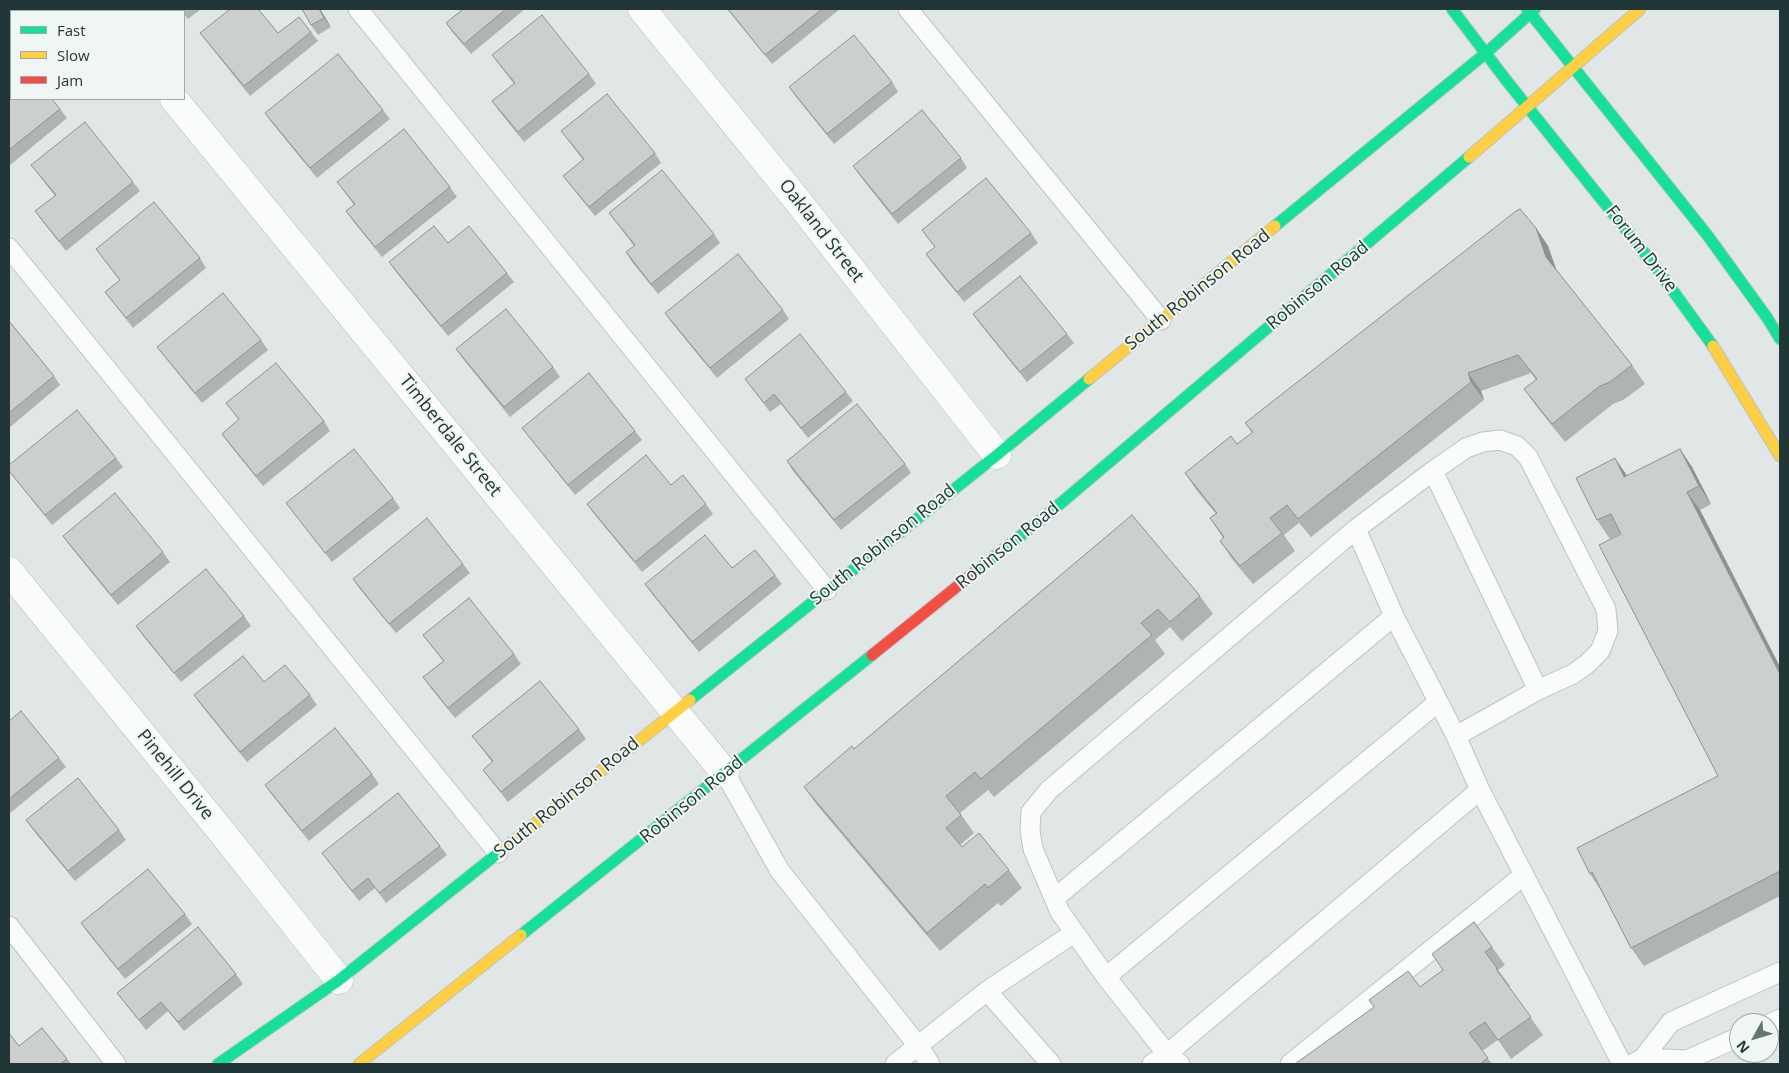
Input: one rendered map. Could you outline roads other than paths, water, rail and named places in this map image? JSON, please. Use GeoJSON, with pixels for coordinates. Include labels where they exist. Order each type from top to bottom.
{"type":"FeatureCollection","features":[{"type":"Feature","properties":{"kind":"street","name":"Oakland Street"},"geometry":{"type":"LineString","coordinates":[[642,9],[793,195],[997,455]]}},
{"type":"Feature","properties":{"kind":"street","name":"Forum Drive"},"geometry":{"type":"LineString","coordinates":[[1452,9],[1691,314],[1728,369],[1780,456]]}},
{"type":"Feature","properties":{"kind":"street","name":"Robinson Road"},"geometry":{"type":"LineString","coordinates":[[359,1064],[1048,514],[1528,107],[1640,9]]}},
{"type":"Feature","properties":{"kind":"street","name":"South Robinson Road"},"geometry":{"type":"LineString","coordinates":[[218,1064],[339,980],[997,455],[1486,53],[1511,32],[1531,10]]}},
{"type":"Feature","properties":{"kind":"street"},"geometry":{"type":"LineString","coordinates":[[1531,10],[1573,68],[1708,236],[1768,319],[1780,339]]}},
{"type":"Feature","properties":{"kind":"street","name":"Timberdale Street"},"geometry":{"type":"LineString","coordinates":[[175,100],[725,773]]}},
{"type":"Feature","properties":{"kind":"street","name":"Pinehill Drive"},"geometry":{"type":"LineString","coordinates":[[9,571],[222,831],[339,980]]}},
{"type":"Feature","properties":{"kind":"lane"},"geometry":{"type":"LineString","coordinates":[[358,9],[827,590]]}},
{"type":"Feature","properties":{"kind":"lane"},"geometry":{"type":"LineString","coordinates":[[908,9],[1161,320]]}},
{"type":"Feature","properties":{"kind":"lane"},"geometry":{"type":"LineString","coordinates":[[9,248],[498,854]]}},
{"type":"Feature","properties":{"kind":"lane"},"geometry":{"type":"LineString","coordinates":[[1456,736],[1538,690],[1572,674],[1587,664],[1600,651],[1608,631],[1606,609],[1528,457],[1517,446],[1500,440],[1483,442],[1466,448],[1356,529],[1049,790],[1031,812],[1030,830],[1033,849],[1060,912],[1167,1061],[1480,790]]}},
{"type":"Feature","properties":{"kind":"lane"},"geometry":{"type":"LineString","coordinates":[[1434,471],[1538,690]]}},
{"type":"Feature","properties":{"kind":"lane"},"geometry":{"type":"LineString","coordinates":[[1356,529],[1394,616],[1456,736],[1480,790],[1622,1064]]}},
{"type":"Feature","properties":{"kind":"lane"},"geometry":{"type":"LineString","coordinates":[[1055,898],[1394,616]]}},
{"type":"Feature","properties":{"kind":"lane"},"geometry":{"type":"LineString","coordinates":[[1106,977],[1438,703]]}},
{"type":"Feature","properties":{"kind":"lane"},"geometry":{"type":"LineString","coordinates":[[725,773],[780,872],[919,1047],[930,1064]]}},
{"type":"Feature","properties":{"kind":"lane"},"geometry":{"type":"LineString","coordinates":[[1290,1064],[1524,875]]}},
{"type":"Feature","properties":{"kind":"lane"},"geometry":{"type":"LineString","coordinates":[[9,926],[116,1064]]}},
{"type":"Feature","properties":{"kind":"lane"},"geometry":{"type":"LineString","coordinates":[[895,1064],[919,1047],[987,991],[1074,933]]}},
{"type":"Feature","properties":{"kind":"lane"},"geometry":{"type":"LineString","coordinates":[[1637,1061],[1671,1022],[1780,972]]}},
{"type":"Feature","properties":{"kind":"lane"},"geometry":{"type":"LineString","coordinates":[[987,991],[1050,1064]]}},
{"type":"Feature","properties":{"kind":"lane"},"geometry":{"type":"LineString","coordinates":[[1637,1061],[1687,1060],[1729,1041]]}}]}
